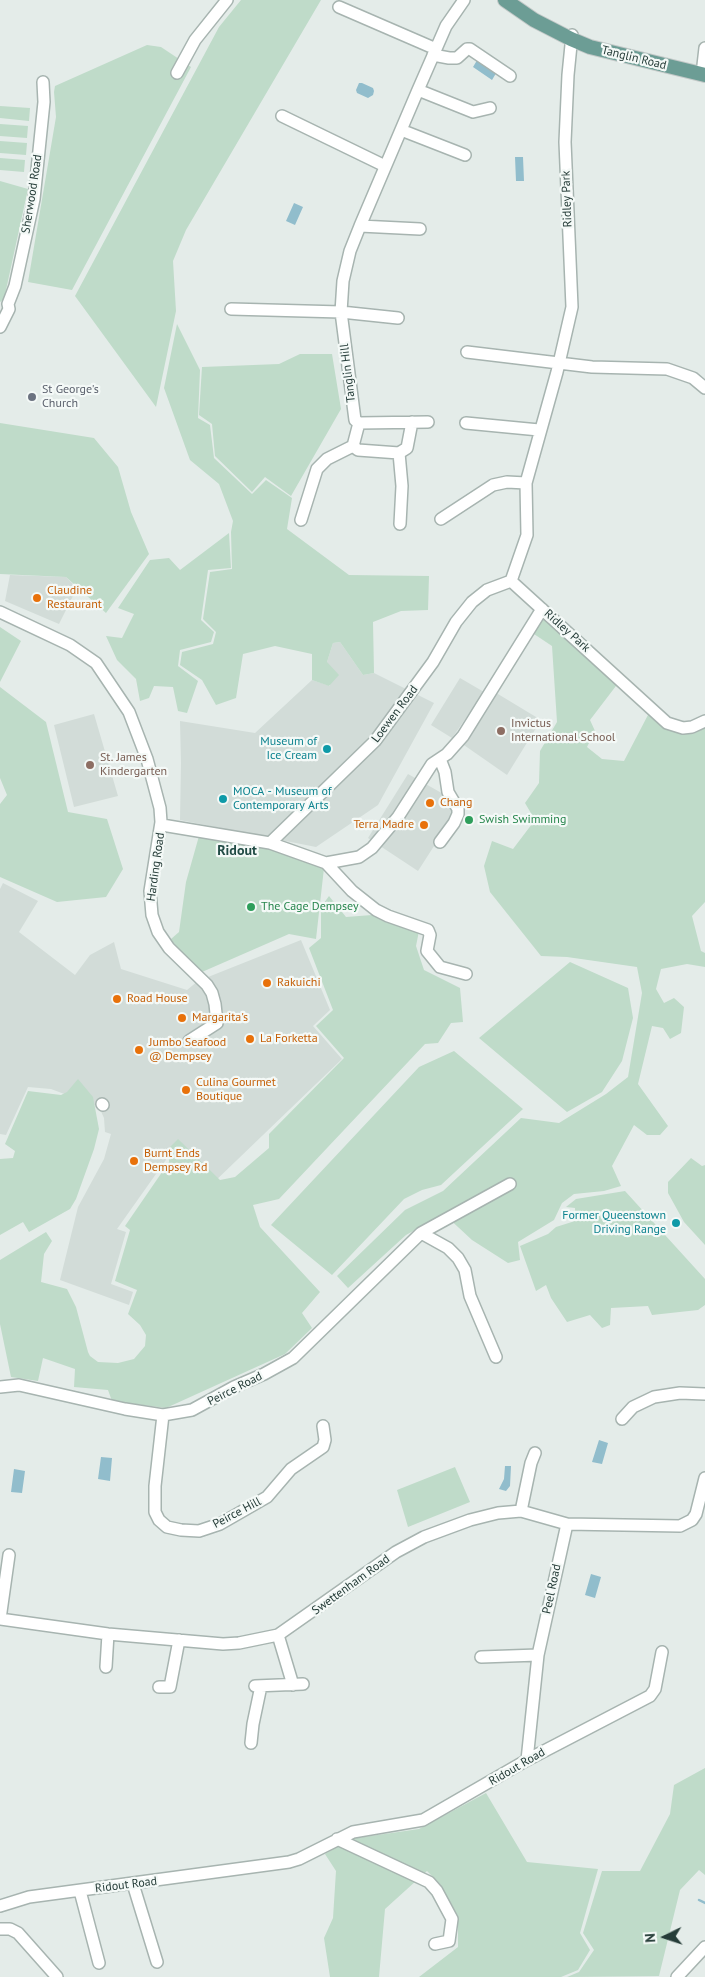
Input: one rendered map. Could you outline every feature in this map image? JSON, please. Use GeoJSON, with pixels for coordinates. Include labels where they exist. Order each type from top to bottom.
{"type":"FeatureCollection","features":[{"type":"Feature","properties":{"kind":"main road","name":"Tanglin Road"},"geometry":{"type":"LineString","coordinates":[[505,0],[534,20],[569,36],[639,60],[703,72]]}},
{"type":"Feature","properties":{"kind":"street"},"geometry":{"type":"LineString","coordinates":[[177,74],[195,40],[226,0]]}},
{"type":"Feature","properties":{"kind":"street","name":"Tanglin Hill"},"geometry":{"type":"LineString","coordinates":[[359,423],[355,420],[352,411],[341,312],[343,281],[350,251],[434,52],[446,26],[464,0]]}},
{"type":"Feature","properties":{"kind":"street"},"geometry":{"type":"LineString","coordinates":[[339,7],[449,58],[457,58],[467,49],[470,49],[510,76]]}},
{"type":"Feature","properties":{"kind":"street","name":"Ridley Park"},"geometry":{"type":"LineString","coordinates":[[569,36],[565,142],[572,307],[526,483],[527,535],[511,581],[667,723],[683,728],[692,727],[705,721]]}},
{"type":"Feature","properties":{"kind":"street"},"geometry":{"type":"LineString","coordinates":[[703,72],[705,48]]}},
{"type":"Feature","properties":{"kind":"street","name":"Sherwood Road"},"geometry":{"type":"LineString","coordinates":[[0,327],[9,309],[4,306],[15,286],[34,200],[44,102],[43,82]]}},
{"type":"Feature","properties":{"kind":"street"},"geometry":{"type":"LineString","coordinates":[[418,90],[473,112],[490,108]]}},
{"type":"Feature","properties":{"kind":"street"},"geometry":{"type":"LineString","coordinates":[[282,116],[386,166]]}},
{"type":"Feature","properties":{"kind":"street"},"geometry":{"type":"LineString","coordinates":[[401,130],[465,155]]}},
{"type":"Feature","properties":{"kind":"street"},"geometry":{"type":"LineString","coordinates":[[360,226],[420,229]]}},
{"type":"Feature","properties":{"kind":"street"},"geometry":{"type":"LineString","coordinates":[[231,309],[341,312],[398,318]]}},
{"type":"Feature","properties":{"kind":"street"},"geometry":{"type":"LineString","coordinates":[[466,352],[592,367],[667,369],[693,378],[705,388]]}},
{"type":"Feature","properties":{"kind":"street"},"geometry":{"type":"LineString","coordinates":[[353,446],[358,450],[399,453],[408,448],[412,422]]}},
{"type":"Feature","properties":{"kind":"street"},"geometry":{"type":"LineString","coordinates":[[301,520],[317,469],[326,459],[353,446],[359,423],[428,422]]}},
{"type":"Feature","properties":{"kind":"street"},"geometry":{"type":"LineString","coordinates":[[466,422],[539,430]]}},
{"type":"Feature","properties":{"kind":"street"},"geometry":{"type":"LineString","coordinates":[[399,453],[402,486],[400,524]]}},
{"type":"Feature","properties":{"kind":"street"},"geometry":{"type":"LineString","coordinates":[[441,519],[493,485],[507,482],[526,483]]}},
{"type":"Feature","properties":{"kind":"street","name":"Loewen Road"},"geometry":{"type":"LineString","coordinates":[[270,843],[375,741],[433,662],[456,622],[472,602],[487,590],[511,581]]}},
{"type":"Feature","properties":{"kind":"street"},"geometry":{"type":"LineString","coordinates":[[326,863],[359,857],[372,848],[398,817],[403,806],[432,764],[447,754],[463,736],[542,609]]}},
{"type":"Feature","properties":{"kind":"street","name":"Harding Road"},"geometry":{"type":"LineString","coordinates":[[0,612],[70,646],[99,667],[132,720],[147,759],[160,808],[162,825],[150,891],[152,915],[158,932],[169,948],[207,985],[212,993],[217,1024],[189,1041]]}},
{"type":"Feature","properties":{"kind":"street"},"geometry":{"type":"LineString","coordinates":[[440,759],[445,772],[448,792],[458,809],[454,823],[440,842]]}},
{"type":"Feature","properties":{"kind":"street"},"geometry":{"type":"LineString","coordinates":[[162,825],[270,843],[326,863],[352,891],[376,910],[428,930],[430,935],[427,951],[440,967],[466,974]]}},
{"type":"Feature","properties":{"kind":"street","name":"Peirce Road"},"geometry":{"type":"LineString","coordinates":[[0,1387],[19,1385],[125,1409],[163,1415],[180,1414],[197,1408],[234,1387],[264,1374],[293,1358],[421,1233],[510,1184]]}},
{"type":"Feature","properties":{"kind":"street"},"geometry":{"type":"LineString","coordinates":[[421,1233],[448,1248],[458,1258],[465,1270],[470,1296],[496,1357]]}},
{"type":"Feature","properties":{"kind":"street"},"geometry":{"type":"LineString","coordinates":[[622,1419],[633,1407],[654,1397],[680,1393],[705,1394]]}},
{"type":"Feature","properties":{"kind":"street","name":"Peirce Hill"},"geometry":{"type":"LineString","coordinates":[[163,1415],[155,1486],[155,1512],[159,1520],[167,1527],[180,1530],[199,1531],[220,1524],[267,1497],[291,1469],[323,1447],[326,1440],[323,1426]]}},
{"type":"Feature","properties":{"kind":"street"},"geometry":{"type":"LineString","coordinates":[[521,1511],[529,1471],[535,1453]]}},
{"type":"Feature","properties":{"kind":"street","name":"Swettenham Road"},"geometry":{"type":"LineString","coordinates":[[0,1619],[108,1634],[223,1644],[239,1643],[278,1635],[408,1545],[470,1520],[521,1511],[567,1524],[680,1526],[692,1520],[696,1514],[705,1478]]}},
{"type":"Feature","properties":{"kind":"street","name":"Peel Road"},"geometry":{"type":"LineString","coordinates":[[527,1760],[538,1655],[567,1524]]}},
{"type":"Feature","properties":{"kind":"street"},"geometry":{"type":"LineString","coordinates":[[0,1619],[9,1555]]}},
{"type":"Feature","properties":{"kind":"street"},"geometry":{"type":"LineString","coordinates":[[106,1668],[108,1634]]}},
{"type":"Feature","properties":{"kind":"street"},"geometry":{"type":"LineString","coordinates":[[251,1743],[257,1686],[298,1684],[278,1635]]}},
{"type":"Feature","properties":{"kind":"street"},"geometry":{"type":"LineString","coordinates":[[159,1687],[170,1687],[179,1640]]}},
{"type":"Feature","properties":{"kind":"street","name":"Ridout Road"},"geometry":{"type":"LineString","coordinates":[[0,1906],[29,1897],[289,1862],[299,1859],[352,1832],[423,1820],[527,1760],[650,1696],[655,1689],[662,1652]]}},
{"type":"Feature","properties":{"kind":"street"},"geometry":{"type":"LineString","coordinates":[[482,1657],[538,1655]]}},
{"type":"Feature","properties":{"kind":"street"},"geometry":{"type":"LineString","coordinates":[[337,1839],[429,1882],[437,1891],[452,1919],[449,1942],[435,1944]]}},
{"type":"Feature","properties":{"kind":"street"},"geometry":{"type":"LineString","coordinates":[[133,1884],[157,1962]]}},
{"type":"Feature","properties":{"kind":"street"},"geometry":{"type":"LineString","coordinates":[[80,1891],[99,1963]]}},
{"type":"Feature","properties":{"kind":"street"},"geometry":{"type":"LineString","coordinates":[[0,1930],[10,1929],[18,1933],[58,1977]]}},
{"type":"Feature","properties":{"kind":"street"},"geometry":{"type":"LineString","coordinates":[[677,1977],[705,1947]]}},
{"type":"Feature","properties":{"kind":"shaded area"},"geometry":{"type":"Polygon","coordinates":[[[10,575],[66,577],[77,588],[59,624],[5,601],[10,575]]]}},
{"type":"Feature","properties":{"kind":"shaded area"},"geometry":{"type":"Polygon","coordinates":[[[340,642],[363,675],[374,673],[434,703],[378,805],[316,847],[180,820],[180,721],[255,733],[312,680],[330,686],[327,662],[333,643],[340,642]]]}},
{"type":"Feature","properties":{"kind":"shaded area"},"geometry":{"type":"Polygon","coordinates":[[[460,678],[484,692],[452,738],[431,725],[460,678]]]}},
{"type":"Feature","properties":{"kind":"shaded area","name":"Invictus International School"},"geometry":{"type":"Polygon","coordinates":[[[493,691],[541,720],[507,775],[461,743],[493,691]]]}},
{"type":"Feature","properties":{"kind":"shaded area"},"geometry":{"type":"Polygon","coordinates":[[[94,714],[118,796],[74,807],[54,725],[94,714]]]}},
{"type":"Feature","properties":{"kind":"shaded area"},"geometry":{"type":"Polygon","coordinates":[[[408,774],[461,804],[418,871],[368,838],[408,774]]]}},
{"type":"Feature","properties":{"kind":"shaded area"},"geometry":{"type":"Polygon","coordinates":[[[3,883],[38,901],[19,932],[75,975],[90,955],[114,942],[121,969],[187,990],[198,981],[301,940],[330,1010],[313,1026],[342,1059],[210,1186],[168,1157],[117,1229],[126,1232],[111,1284],[133,1292],[129,1305],[60,1280],[78,1207],[104,1159],[111,1134],[105,1132],[104,1118],[99,1107],[51,1089],[28,1087],[6,1135],[0,1134],[0,889],[3,883]]]}},
{"type":"Feature","properties":{"kind":"green space"},"geometry":{"type":"Polygon","coordinates":[[[241,0],[321,0],[186,230],[173,261],[176,311],[156,407],[75,296],[219,27],[241,0]]]}},
{"type":"Feature","properties":{"kind":"green space"},"geometry":{"type":"Polygon","coordinates":[[[147,45],[161,47],[191,67],[72,290],[28,282],[56,117],[55,86],[147,45]]]}},
{"type":"Feature","properties":{"kind":"green space"},"geometry":{"type":"Polygon","coordinates":[[[0,106],[30,108],[29,121],[0,118],[0,106]]]}},
{"type":"Feature","properties":{"kind":"green space"},"geometry":{"type":"Polygon","coordinates":[[[0,124],[28,126],[27,138],[0,136],[0,124]]]}},
{"type":"Feature","properties":{"kind":"green space"},"geometry":{"type":"Polygon","coordinates":[[[0,141],[27,143],[26,155],[0,153],[0,141]]]}},
{"type":"Feature","properties":{"kind":"green space"},"geometry":{"type":"Polygon","coordinates":[[[0,158],[25,160],[24,172],[0,170],[0,158]]]}},
{"type":"Feature","properties":{"kind":"green space"},"geometry":{"type":"Polygon","coordinates":[[[0,181],[28,189],[4,299],[0,302],[0,181]]]}},
{"type":"Feature","properties":{"kind":"green space"},"geometry":{"type":"Polygon","coordinates":[[[177,324],[200,370],[198,418],[210,425],[214,458],[252,494],[266,480],[292,498],[287,529],[349,575],[429,576],[428,610],[401,611],[373,622],[374,673],[363,675],[340,642],[333,643],[327,662],[339,675],[329,686],[312,680],[312,654],[275,646],[243,654],[236,698],[216,705],[202,680],[180,665],[182,652],[213,644],[216,632],[203,619],[210,572],[232,569],[231,532],[233,521],[219,484],[190,460],[164,388],[177,324]]]}},
{"type":"Feature","properties":{"kind":"green space"},"geometry":{"type":"Polygon","coordinates":[[[300,354],[332,354],[341,409],[291,496],[265,477],[252,492],[215,456],[212,424],[199,415],[202,367],[279,364],[300,354]]]}},
{"type":"Feature","properties":{"kind":"green space"},"geometry":{"type":"Polygon","coordinates":[[[0,423],[94,438],[118,467],[131,512],[149,554],[106,613],[66,577],[0,574],[0,423]]]}},
{"type":"Feature","properties":{"kind":"green space"},"geometry":{"type":"Polygon","coordinates":[[[229,533],[231,568],[208,570],[201,620],[214,632],[211,642],[180,650],[178,666],[198,681],[187,713],[178,711],[173,687],[154,686],[149,698],[140,701],[136,679],[117,660],[106,636],[122,638],[134,614],[118,608],[150,560],[169,558],[180,570],[229,533]]]}},
{"type":"Feature","properties":{"kind":"green space"},"geometry":{"type":"Polygon","coordinates":[[[543,615],[619,682],[590,720],[595,731],[587,747],[602,759],[624,761],[649,713],[666,728],[677,733],[693,734],[705,728],[705,902],[692,916],[701,951],[705,953],[705,967],[687,964],[661,969],[656,989],[664,1003],[674,998],[684,1007],[681,1033],[670,1039],[663,1028],[652,1026],[638,1084],[668,1126],[660,1135],[647,1135],[634,1125],[612,1166],[621,1186],[604,1191],[574,1194],[562,1203],[554,1220],[518,1242],[520,1260],[508,1263],[472,1240],[444,1214],[406,1235],[348,1288],[337,1276],[405,1210],[443,1191],[521,1118],[559,1123],[606,1094],[628,1077],[642,993],[637,967],[567,957],[541,956],[490,892],[484,866],[492,841],[513,849],[535,820],[525,803],[539,783],[540,751],[557,722],[552,646],[534,634],[543,615]]]}},
{"type":"Feature","properties":{"kind":"green space"},"geometry":{"type":"Polygon","coordinates":[[[0,627],[21,641],[0,682],[0,627]]]}},
{"type":"Feature","properties":{"kind":"green space"},"geometry":{"type":"Polygon","coordinates":[[[0,687],[46,722],[68,812],[107,819],[123,869],[106,897],[57,902],[0,877],[0,804],[7,795],[0,778],[0,687]]]}},
{"type":"Feature","properties":{"kind":"green space","name":"The Cage Dempsey"},"geometry":{"type":"Polygon","coordinates":[[[199,836],[273,848],[324,868],[316,939],[289,934],[202,972],[171,939],[179,932],[186,882],[199,836]]]}},
{"type":"Feature","properties":{"kind":"green space"},"geometry":{"type":"Polygon","coordinates":[[[329,896],[346,917],[372,915],[385,922],[419,931],[416,946],[424,970],[460,988],[463,1022],[451,1023],[438,1043],[425,1044],[279,1199],[253,1205],[260,1227],[320,1292],[302,1313],[312,1328],[285,1354],[166,1408],[112,1401],[108,1390],[74,1387],[75,1369],[43,1358],[38,1381],[11,1377],[0,1324],[0,1260],[46,1232],[52,1241],[44,1254],[41,1282],[67,1289],[76,1307],[90,1356],[98,1362],[118,1363],[134,1359],[145,1346],[146,1335],[140,1325],[128,1314],[137,1290],[115,1281],[130,1230],[125,1226],[169,1162],[170,1147],[178,1139],[220,1180],[235,1177],[269,1148],[269,1134],[344,1058],[316,1026],[333,1010],[309,948],[321,938],[321,907],[329,896]]]}},
{"type":"Feature","properties":{"kind":"green space"},"geometry":{"type":"Polygon","coordinates":[[[570,962],[628,988],[633,1018],[622,1061],[602,1092],[567,1112],[479,1038],[570,962]]]}},
{"type":"Feature","properties":{"kind":"green space"},"geometry":{"type":"Polygon","coordinates":[[[454,1051],[523,1109],[441,1185],[422,1190],[404,1199],[332,1275],[271,1225],[419,1067],[454,1051]]]}},
{"type":"Feature","properties":{"kind":"green space"},"geometry":{"type":"Polygon","coordinates":[[[78,1079],[93,1097],[99,1129],[76,1199],[70,1209],[29,1232],[23,1222],[0,1235],[0,1159],[13,1158],[15,1151],[5,1144],[28,1091],[61,1095],[67,1092],[78,1079]]]}},
{"type":"Feature","properties":{"kind":"green space"},"geometry":{"type":"Polygon","coordinates":[[[691,1158],[702,1166],[705,1165],[705,1245],[684,1222],[668,1193],[668,1182],[691,1158]]]}},
{"type":"Feature","properties":{"kind":"green space"},"geometry":{"type":"Polygon","coordinates":[[[625,1191],[705,1279],[705,1305],[698,1310],[652,1315],[648,1306],[611,1308],[610,1325],[602,1328],[590,1315],[567,1322],[551,1298],[546,1285],[536,1291],[520,1246],[548,1234],[556,1227],[575,1221],[575,1208],[566,1207],[576,1199],[625,1191]]]}},
{"type":"Feature","properties":{"kind":"green space"},"geometry":{"type":"Polygon","coordinates":[[[455,1467],[470,1502],[408,1527],[397,1490],[455,1467]]]}},
{"type":"Feature","properties":{"kind":"green space"},"geometry":{"type":"Polygon","coordinates":[[[705,1768],[705,1875],[699,1870],[680,1890],[659,1976],[567,1977],[579,1972],[594,1950],[583,1933],[602,1871],[640,1871],[670,1814],[674,1785],[705,1768]]]}},
{"type":"Feature","properties":{"kind":"green space"},"geometry":{"type":"Polygon","coordinates":[[[486,1793],[527,1862],[598,1869],[580,1933],[590,1950],[578,1970],[561,1977],[419,1977],[458,1947],[458,1916],[440,1884],[427,1871],[385,1909],[379,1977],[330,1977],[324,1938],[333,1918],[336,1871],[325,1854],[350,1839],[419,1829],[486,1793]]]}},
{"type":"Feature","properties":{"kind":"water"},"geometry":{"type":"Polygon","coordinates":[[[479,57],[498,70],[492,80],[473,67],[479,57]]]}},
{"type":"Feature","properties":{"kind":"water"},"geometry":{"type":"Polygon","coordinates":[[[359,83],[373,88],[373,95],[368,98],[357,93],[356,90],[359,83]]]}},
{"type":"Feature","properties":{"kind":"water"},"geometry":{"type":"Polygon","coordinates":[[[515,157],[523,157],[524,181],[516,181],[515,157]]]}},
{"type":"Feature","properties":{"kind":"water"},"geometry":{"type":"Polygon","coordinates":[[[294,203],[303,207],[295,225],[286,221],[294,203]]]}},
{"type":"Feature","properties":{"kind":"water"},"geometry":{"type":"Polygon","coordinates":[[[599,1440],[608,1443],[602,1464],[592,1462],[599,1440]]]}},
{"type":"Feature","properties":{"kind":"water"},"geometry":{"type":"Polygon","coordinates":[[[101,1457],[112,1458],[110,1481],[98,1479],[101,1457]]]}},
{"type":"Feature","properties":{"kind":"water"},"geometry":{"type":"Polygon","coordinates":[[[505,1466],[511,1466],[510,1486],[506,1491],[499,1489],[504,1479],[505,1466]]]}},
{"type":"Feature","properties":{"kind":"water"},"geometry":{"type":"Polygon","coordinates":[[[14,1469],[25,1471],[22,1493],[11,1492],[14,1469]]]}},
{"type":"Feature","properties":{"kind":"water"},"geometry":{"type":"Polygon","coordinates":[[[591,1574],[601,1577],[595,1598],[585,1595],[591,1574]]]}},
{"type":"Feature","properties":{"kind":"waterway"},"geometry":{"type":"LineString","coordinates":[[699,1900],[705,1903]]}},
{"type":"Feature","properties":{"kind":"place","name":"St George's Church"},"geometry":{"type":"Point","coordinates":[32,397]}},
{"type":"Feature","properties":{"kind":"place","name":"Claudine Restaurant"},"geometry":{"type":"Point","coordinates":[37,598]}},
{"type":"Feature","properties":{"kind":"place","name":"Invictus International School"},"geometry":{"type":"Point","coordinates":[501,731]}},
{"type":"Feature","properties":{"kind":"place","name":"Museum of Ice Cream"},"geometry":{"type":"Point","coordinates":[327,749]}},
{"type":"Feature","properties":{"kind":"place","name":"St. James Kindergarten"},"geometry":{"type":"Point","coordinates":[90,765]}},
{"type":"Feature","properties":{"kind":"place","name":"MOCA - Museum of Contemporary Arts"},"geometry":{"type":"Point","coordinates":[223,799]}},
{"type":"Feature","properties":{"kind":"place","name":"Chang"},"geometry":{"type":"Point","coordinates":[430,803]}},
{"type":"Feature","properties":{"kind":"place","name":"Swish Swimming"},"geometry":{"type":"Point","coordinates":[469,820]}},
{"type":"Feature","properties":{"kind":"place","name":"Terra Madre"},"geometry":{"type":"Point","coordinates":[424,825]}},
{"type":"Feature","properties":{"kind":"place","name":"The Cage Dempsey"},"geometry":{"type":"Point","coordinates":[251,907]}},
{"type":"Feature","properties":{"kind":"place","name":"Rakuichi"},"geometry":{"type":"Point","coordinates":[267,983]}},
{"type":"Feature","properties":{"kind":"place","name":"Road House"},"geometry":{"type":"Point","coordinates":[117,999]}},
{"type":"Feature","properties":{"kind":"place","name":"Margarita's"},"geometry":{"type":"Point","coordinates":[182,1018]}},
{"type":"Feature","properties":{"kind":"place","name":"La Forketta"},"geometry":{"type":"Point","coordinates":[250,1039]}},
{"type":"Feature","properties":{"kind":"place","name":"Jumbo Seafood @ Dempsey"},"geometry":{"type":"Point","coordinates":[139,1050]}},
{"type":"Feature","properties":{"kind":"place","name":"Culina Gourmet Boutique"},"geometry":{"type":"Point","coordinates":[186,1090]}},
{"type":"Feature","properties":{"kind":"place","name":"Burnt Ends Dempsey Rd"},"geometry":{"type":"Point","coordinates":[134,1161]}},
{"type":"Feature","properties":{"kind":"place","name":"Former Queenstown Driving Range"},"geometry":{"type":"Point","coordinates":[676,1223]}},
{"type":"Feature","properties":{"kind":"district","name":"Ridout"},"geometry":{"type":"Point","coordinates":[237,851]}}]}
